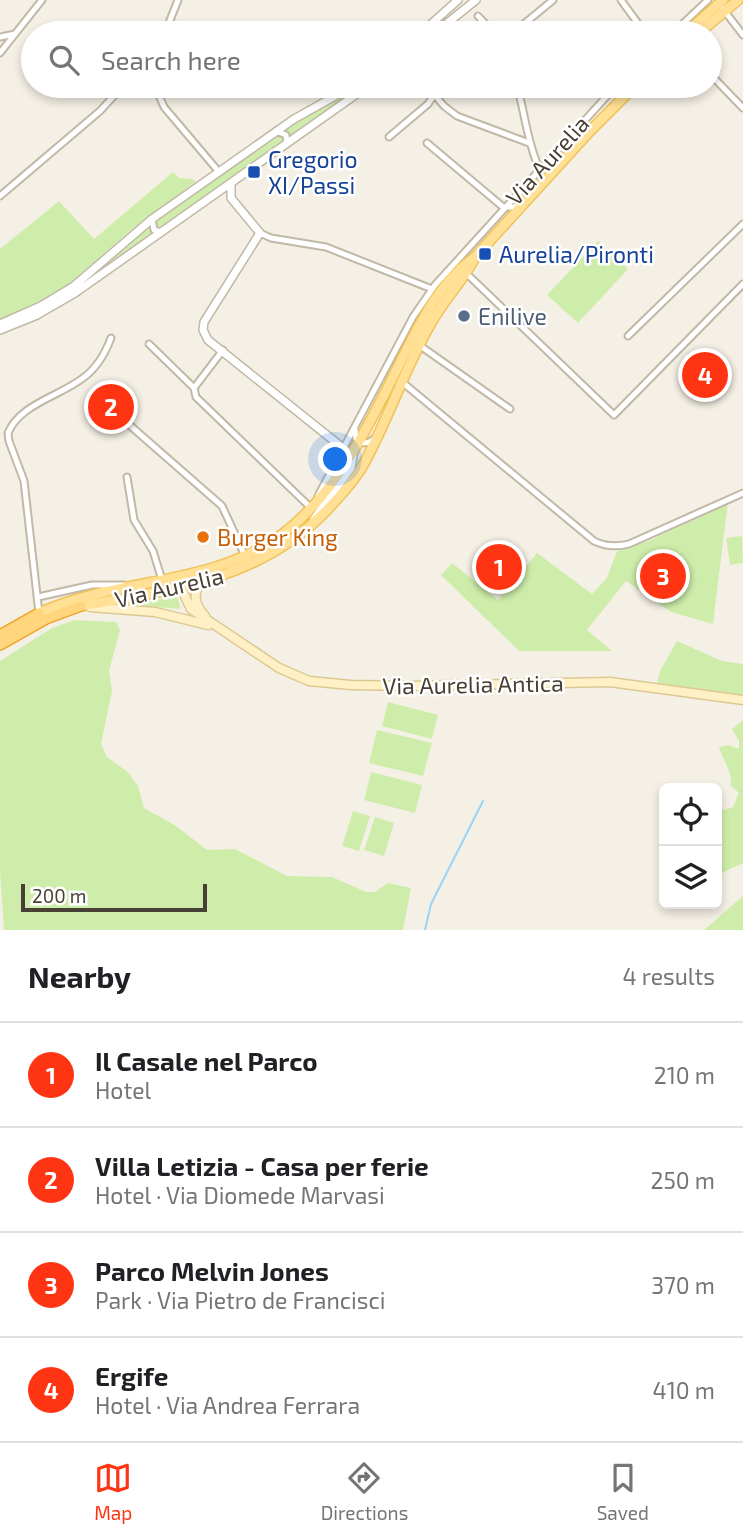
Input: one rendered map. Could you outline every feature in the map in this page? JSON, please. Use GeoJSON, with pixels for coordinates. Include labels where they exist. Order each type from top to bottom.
{"type":"FeatureCollection","features":[{"type":"Feature","properties":{"kind":"highway","name":"Via Aurelia"},"geometry":{"type":"LineString","coordinates":[[0,647],[46,619],[81,606]]}},
{"type":"Feature","properties":{"kind":"highway","name":"Via Aurelia"},"geometry":{"type":"LineString","coordinates":[[0,635],[39,613]]}},
{"type":"Feature","properties":{"kind":"main road"},"geometry":{"type":"LineString","coordinates":[[700,21],[722,3],[737,0]]}},
{"type":"Feature","properties":{"kind":"main road"},"geometry":{"type":"LineString","coordinates":[[708,21],[722,3]]}},
{"type":"Feature","properties":{"kind":"main road","name":"Via Aurelia"},"geometry":{"type":"LineString","coordinates":[[39,613],[73,599],[214,568],[245,556],[284,534],[314,505],[351,454],[415,333],[446,284],[475,257],[622,98]]}},
{"type":"Feature","properties":{"kind":"main road","name":"Via Aurelia"},"geometry":{"type":"LineString","coordinates":[[81,606],[201,582],[258,562],[311,526],[357,474],[419,345],[440,307],[475,257]]}},
{"type":"Feature","properties":{"kind":"main road"},"geometry":{"type":"LineString","coordinates":[[176,577],[187,606],[217,628]]}},
{"type":"Feature","properties":{"kind":"main road"},"geometry":{"type":"LineString","coordinates":[[201,582],[196,603],[217,628]]}},
{"type":"Feature","properties":{"kind":"main road"},"geometry":{"type":"LineString","coordinates":[[81,606],[155,612],[181,611],[187,606]]}},
{"type":"Feature","properties":{"kind":"main road"},"geometry":{"type":"LineString","coordinates":[[155,612],[217,628]]}},
{"type":"Feature","properties":{"kind":"main road","name":"Via Aurelia Antica"},"geometry":{"type":"LineString","coordinates":[[217,628],[286,672],[303,680],[323,683],[409,686],[610,682],[743,700]]}},
{"type":"Feature","properties":{"kind":"street"},"geometry":{"type":"LineString","coordinates":[[25,21],[42,0]]}},
{"type":"Feature","properties":{"kind":"street"},"geometry":{"type":"LineString","coordinates":[[170,21],[178,0]]}},
{"type":"Feature","properties":{"kind":"street"},"geometry":{"type":"LineString","coordinates":[[434,21],[458,0]]}},
{"type":"Feature","properties":{"kind":"street"},"geometry":{"type":"LineString","coordinates":[[450,21],[476,0]]}},
{"type":"Feature","properties":{"kind":"street"},"geometry":{"type":"LineString","coordinates":[[528,21],[553,0]]}},
{"type":"Feature","properties":{"kind":"street"},"geometry":{"type":"LineString","coordinates":[[621,0],[636,21]]}},
{"type":"Feature","properties":{"kind":"street"},"geometry":{"type":"LineString","coordinates":[[686,21],[708,0]]}},
{"type":"Feature","properties":{"kind":"street"},"geometry":{"type":"LineString","coordinates":[[722,3],[743,35]]}},
{"type":"Feature","properties":{"kind":"street"},"geometry":{"type":"LineString","coordinates":[[478,16],[483,21]]}},
{"type":"Feature","properties":{"kind":"street"},"geometry":{"type":"LineString","coordinates":[[0,53],[21,26]]}},
{"type":"Feature","properties":{"kind":"street"},"geometry":{"type":"LineString","coordinates":[[0,37],[15,34]]}},
{"type":"Feature","properties":{"kind":"street"},"geometry":{"type":"LineString","coordinates":[[722,86],[743,108]]}},
{"type":"Feature","properties":{"kind":"street"},"geometry":{"type":"LineString","coordinates":[[0,196],[100,111],[111,98]]}},
{"type":"Feature","properties":{"kind":"street"},"geometry":{"type":"LineString","coordinates":[[159,98],[162,105],[219,172]]}},
{"type":"Feature","properties":{"kind":"street"},"geometry":{"type":"LineString","coordinates":[[0,324],[41,306],[74,286],[152,219],[276,131],[332,98]]}},
{"type":"Feature","properties":{"kind":"street"},"geometry":{"type":"LineString","coordinates":[[0,330],[64,300],[351,98]]}},
{"type":"Feature","properties":{"kind":"street"},"geometry":{"type":"LineString","coordinates":[[389,137],[432,98]]}},
{"type":"Feature","properties":{"kind":"street"},"geometry":{"type":"LineString","coordinates":[[437,98],[457,116],[528,143]]}},
{"type":"Feature","properties":{"kind":"street"},"geometry":{"type":"LineString","coordinates":[[521,98],[528,143],[539,168]]}},
{"type":"Feature","properties":{"kind":"street","name":"Via Aurelia"},"geometry":{"type":"LineString","coordinates":[[314,505],[343,446],[432,289],[603,98]]}},
{"type":"Feature","properties":{"kind":"street"},"geometry":{"type":"LineString","coordinates":[[593,110],[610,110]]}},
{"type":"Feature","properties":{"kind":"street"},"geometry":{"type":"LineString","coordinates":[[276,131],[286,135],[287,144]]}},
{"type":"Feature","properties":{"kind":"street"},"geometry":{"type":"LineString","coordinates":[[428,143],[503,207],[520,207]]}},
{"type":"Feature","properties":{"kind":"street"},"geometry":{"type":"LineString","coordinates":[[231,184],[229,191],[233,201],[260,233],[275,239],[326,247],[432,289]]}},
{"type":"Feature","properties":{"kind":"street"},"geometry":{"type":"LineString","coordinates":[[215,195],[233,201]]}},
{"type":"Feature","properties":{"kind":"street"},"geometry":{"type":"LineString","coordinates":[[152,219],[154,230],[162,232]]}},
{"type":"Feature","properties":{"kind":"street"},"geometry":{"type":"LineString","coordinates":[[628,336],[743,224]]}},
{"type":"Feature","properties":{"kind":"street"},"geometry":{"type":"LineString","coordinates":[[260,233],[204,322],[203,330],[206,337],[351,454],[354,461],[351,468],[311,526]]}},
{"type":"Feature","properties":{"kind":"street"},"geometry":{"type":"LineString","coordinates":[[466,273],[614,415],[743,284]]}},
{"type":"Feature","properties":{"kind":"street"},"geometry":{"type":"LineString","coordinates":[[400,343],[415,333]]}},
{"type":"Feature","properties":{"kind":"street"},"geometry":{"type":"LineString","coordinates":[[39,613],[24,481],[8,433],[22,414],[89,374],[102,358],[111,338]]}},
{"type":"Feature","properties":{"kind":"street"},"geometry":{"type":"LineString","coordinates":[[149,344],[194,388],[196,397],[314,505]]}},
{"type":"Feature","properties":{"kind":"street"},"geometry":{"type":"LineString","coordinates":[[419,345],[510,409]]}},
{"type":"Feature","properties":{"kind":"street"},"geometry":{"type":"LineString","coordinates":[[194,388],[223,350]]}},
{"type":"Feature","properties":{"kind":"street"},"geometry":{"type":"LineString","coordinates":[[402,382],[602,544],[629,544],[743,493]]}},
{"type":"Feature","properties":{"kind":"street"},"geometry":{"type":"LineString","coordinates":[[118,415],[222,506],[245,556]]}},
{"type":"Feature","properties":{"kind":"street"},"geometry":{"type":"LineString","coordinates":[[356,426],[358,441],[367,443],[376,436]]}},
{"type":"Feature","properties":{"kind":"street"},"geometry":{"type":"LineString","coordinates":[[127,477],[134,520],[153,551],[162,580]]}},
{"type":"Feature","properties":{"kind":"street","name":"Via Aurelia"},"geometry":{"type":"LineString","coordinates":[[38,597],[92,585],[134,585]]}},
{"type":"Feature","properties":{"kind":"green space"},"geometry":{"type":"Polygon","coordinates":[[[339,98],[345,98],[290,138],[284,130],[339,98]]]}},
{"type":"Feature","properties":{"kind":"green space"},"geometry":{"type":"Polygon","coordinates":[[[278,135],[283,139],[280,145],[163,227],[155,225],[157,219],[278,135]]]}},
{"type":"Feature","properties":{"kind":"green space"},"geometry":{"type":"Polygon","coordinates":[[[173,172],[179,178],[193,179],[195,182],[131,230],[60,292],[0,321],[0,249],[59,201],[94,239],[173,172]]]}},
{"type":"Feature","properties":{"kind":"green space"},"geometry":{"type":"Polygon","coordinates":[[[148,227],[153,234],[82,284],[148,227]]]}},
{"type":"Feature","properties":{"kind":"green space"},"geometry":{"type":"Polygon","coordinates":[[[598,241],[628,269],[578,323],[547,295],[598,241]]]}},
{"type":"Feature","properties":{"kind":"green space"},"geometry":{"type":"Polygon","coordinates":[[[728,502],[713,624],[671,612],[626,581],[587,630],[612,651],[519,651],[441,575],[452,563],[498,600],[537,553],[592,594],[607,578],[617,551],[649,541],[728,502]]]}},
{"type":"Feature","properties":{"kind":"green space"},"geometry":{"type":"Polygon","coordinates":[[[742,536],[743,563],[730,565],[726,538],[742,536]]]}},
{"type":"Feature","properties":{"kind":"green space"},"geometry":{"type":"Polygon","coordinates":[[[177,595],[179,609],[134,605],[177,595]]]}},
{"type":"Feature","properties":{"kind":"green space"},"geometry":{"type":"Polygon","coordinates":[[[75,620],[116,622],[120,630],[109,671],[112,691],[101,744],[107,757],[128,772],[138,786],[144,808],[176,826],[207,850],[235,849],[287,876],[332,877],[366,892],[375,892],[388,883],[411,888],[403,930],[4,930],[0,871],[0,661],[52,628],[75,620]]]}},
{"type":"Feature","properties":{"kind":"green space"},"geometry":{"type":"Polygon","coordinates":[[[677,641],[722,661],[743,664],[743,695],[657,683],[660,671],[677,641]]]}},
{"type":"Feature","properties":{"kind":"green space"},"geometry":{"type":"Polygon","coordinates":[[[388,702],[438,715],[432,739],[382,726],[388,702]]]}},
{"type":"Feature","properties":{"kind":"green space"},"geometry":{"type":"Polygon","coordinates":[[[743,720],[743,863],[722,873],[722,809],[733,807],[739,793],[731,786],[729,771],[719,747],[728,745],[739,749],[739,741],[732,729],[743,720]]]}},
{"type":"Feature","properties":{"kind":"green space"},"geometry":{"type":"Polygon","coordinates":[[[377,730],[432,743],[423,776],[369,763],[377,730]]]}},
{"type":"Feature","properties":{"kind":"green space"},"geometry":{"type":"Polygon","coordinates":[[[371,772],[422,785],[415,813],[364,800],[371,772]]]}},
{"type":"Feature","properties":{"kind":"green space"},"geometry":{"type":"Polygon","coordinates":[[[353,811],[370,816],[359,851],[342,846],[353,811]]]}},
{"type":"Feature","properties":{"kind":"green space"},"geometry":{"type":"Polygon","coordinates":[[[375,817],[394,823],[384,856],[364,850],[375,817]]]}},
{"type":"Feature","properties":{"kind":"green space"},"geometry":{"type":"Polygon","coordinates":[[[743,896],[743,930],[704,930],[743,896]]]}},
{"type":"Feature","properties":{"kind":"waterway"},"geometry":{"type":"LineString","coordinates":[[425,930],[431,904],[483,801]]}},
{"type":"Feature","properties":{"kind":"place","name":"Gregorio XI/Passi"},"geometry":{"type":"Point","coordinates":[254,172]}},
{"type":"Feature","properties":{"kind":"place","name":"Aurelia/Pironti"},"geometry":{"type":"Point","coordinates":[485,254]}},
{"type":"Feature","properties":{"kind":"place","name":"Enilive"},"geometry":{"type":"Point","coordinates":[464,316]}},
{"type":"Feature","properties":{"kind":"place","name":"Ergife"},"geometry":{"type":"Point","coordinates":[705,375]}},
{"type":"Feature","properties":{"kind":"place","name":"Villa Letizia - Casa per ferie"},"geometry":{"type":"Point","coordinates":[111,407]}},
{"type":"Feature","properties":{"kind":"place","name":"Burger King"},"geometry":{"type":"Point","coordinates":[203,537]}},
{"type":"Feature","properties":{"kind":"place","name":"Il Casale nel Parco"},"geometry":{"type":"Point","coordinates":[499,567]}},
{"type":"Feature","properties":{"kind":"place","name":"Parco Melvin Jones"},"geometry":{"type":"Point","coordinates":[663,576]}}]}
